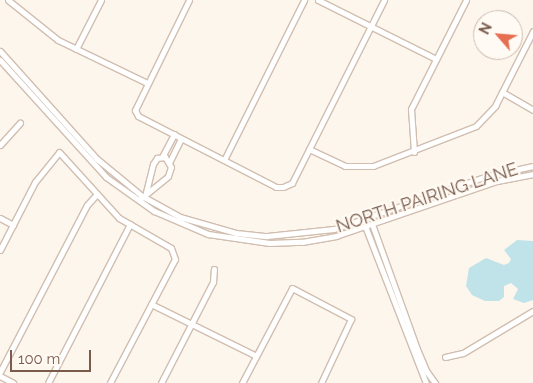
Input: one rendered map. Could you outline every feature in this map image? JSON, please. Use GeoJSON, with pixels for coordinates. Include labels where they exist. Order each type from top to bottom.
{"type":"FeatureCollection","features":[{"type":"Feature","properties":{"kind":"street"},"geometry":{"type":"LineString","coordinates":[[76,49],[101,0]]}},
{"type":"Feature","properties":{"kind":"street"},"geometry":{"type":"LineString","coordinates":[[189,0],[136,106],[138,116],[276,187],[283,187],[292,183],[384,0]]}},
{"type":"Feature","properties":{"kind":"street"},"geometry":{"type":"LineString","coordinates":[[224,160],[304,0]]}},
{"type":"Feature","properties":{"kind":"street"},"geometry":{"type":"LineString","coordinates":[[318,0],[436,59]]}},
{"type":"Feature","properties":{"kind":"street"},"geometry":{"type":"LineString","coordinates":[[414,152],[411,109],[466,0]]}},
{"type":"Feature","properties":{"kind":"street"},"geometry":{"type":"LineString","coordinates":[[12,1],[58,40],[147,83]]}},
{"type":"Feature","properties":{"kind":"street"},"geometry":{"type":"LineString","coordinates":[[309,149],[345,166],[363,167],[414,152],[476,126],[486,118],[503,90],[533,31]]}},
{"type":"Feature","properties":{"kind":"street","name":"NORTH PAIRING LANE"},"geometry":{"type":"LineString","coordinates":[[0,51],[98,159],[144,194],[180,217],[236,233],[267,236],[303,234],[363,221],[487,176],[533,166]]}},
{"type":"Feature","properties":{"kind":"street","name":"NORTH PAIRING LANE"},"geometry":{"type":"LineString","coordinates":[[0,60],[94,166],[138,202],[176,222],[208,234],[243,241],[302,242],[372,225],[497,181],[533,174]]}},
{"type":"Feature","properties":{"kind":"street"},"geometry":{"type":"LineString","coordinates":[[503,90],[533,110]]}},
{"type":"Feature","properties":{"kind":"street"},"geometry":{"type":"LineString","coordinates":[[0,145],[20,123]]}},
{"type":"Feature","properties":{"kind":"street"},"geometry":{"type":"LineString","coordinates":[[144,194],[153,164],[162,157],[174,134]]}},
{"type":"Feature","properties":{"kind":"street"},"geometry":{"type":"LineString","coordinates":[[138,202],[144,194],[168,176],[170,161],[181,138]]}},
{"type":"Feature","properties":{"kind":"street"},"geometry":{"type":"LineString","coordinates":[[0,250],[40,175],[59,152],[119,218],[172,248],[174,256],[110,383]]}},
{"type":"Feature","properties":{"kind":"street"},"geometry":{"type":"LineString","coordinates":[[162,157],[170,161]]}},
{"type":"Feature","properties":{"kind":"street"},"geometry":{"type":"LineString","coordinates":[[0,372],[86,205],[97,194]]}},
{"type":"Feature","properties":{"kind":"street"},"geometry":{"type":"LineString","coordinates":[[0,218],[13,225]]}},
{"type":"Feature","properties":{"kind":"street"},"geometry":{"type":"LineString","coordinates":[[363,221],[424,382],[434,381],[417,349],[370,218]]}},
{"type":"Feature","properties":{"kind":"street"},"geometry":{"type":"LineString","coordinates":[[48,383],[130,224]]}},
{"type":"Feature","properties":{"kind":"street"},"geometry":{"type":"LineString","coordinates":[[161,383],[213,282],[214,268]]}},
{"type":"Feature","properties":{"kind":"street"},"geometry":{"type":"LineString","coordinates":[[242,383],[290,289],[297,288],[352,319],[321,383]]}},
{"type":"Feature","properties":{"kind":"street"},"geometry":{"type":"LineString","coordinates":[[151,304],[256,356]]}},
{"type":"Feature","properties":{"kind":"street"},"geometry":{"type":"LineString","coordinates":[[445,357],[463,353],[533,311]]}},
{"type":"Feature","properties":{"kind":"street"},"geometry":{"type":"LineString","coordinates":[[0,376],[13,383]]}},
{"type":"Feature","properties":{"kind":"water"},"geometry":{"type":"Polygon","coordinates":[[[517,240],[533,241],[533,300],[524,303],[513,299],[518,289],[511,283],[504,286],[504,297],[499,301],[485,301],[472,295],[466,286],[469,268],[486,258],[504,265],[509,263],[511,259],[504,250],[517,240]]]}}]}
